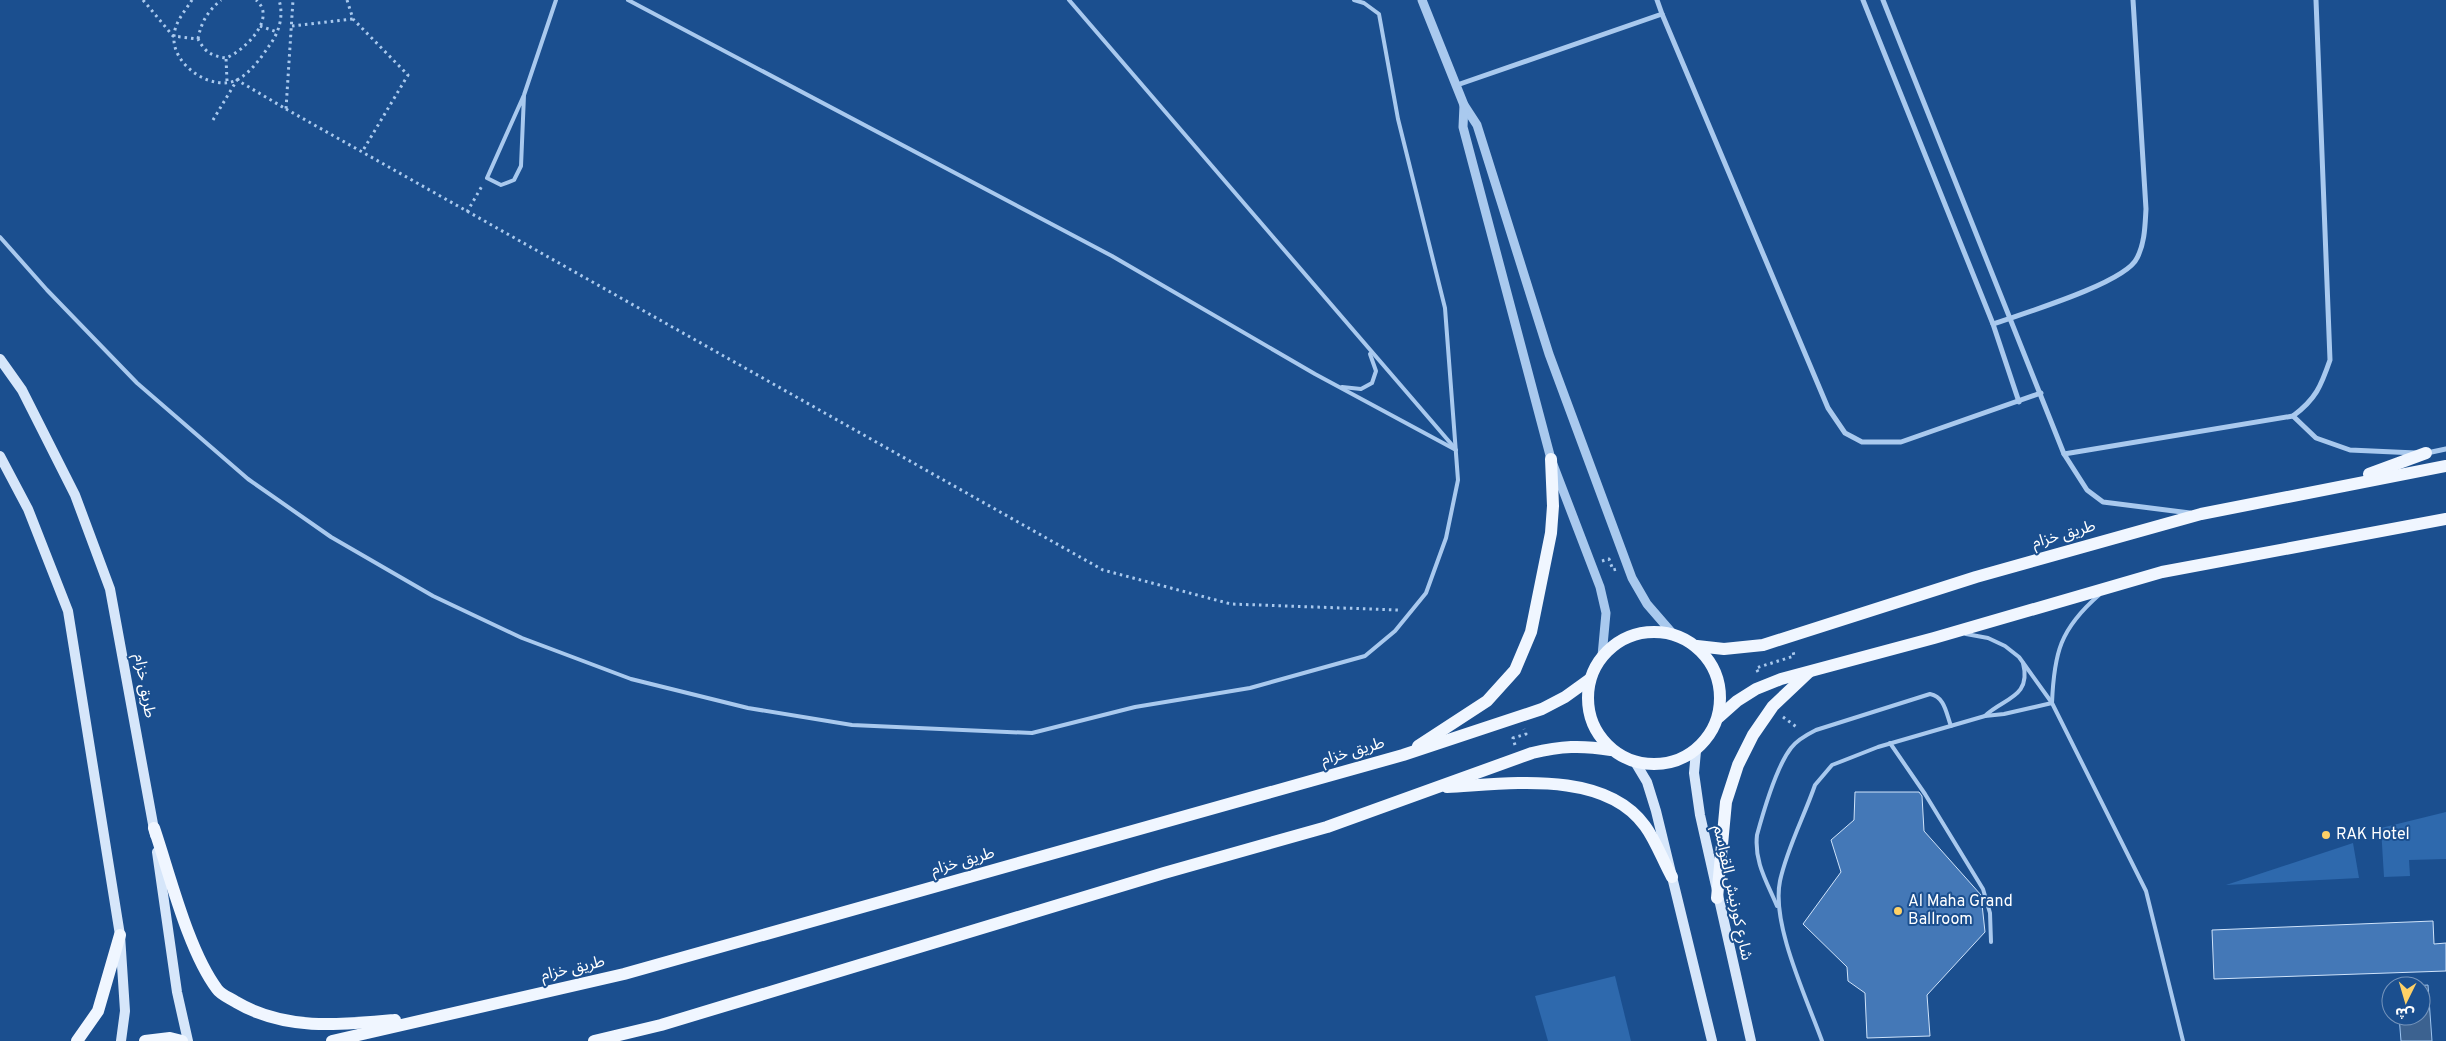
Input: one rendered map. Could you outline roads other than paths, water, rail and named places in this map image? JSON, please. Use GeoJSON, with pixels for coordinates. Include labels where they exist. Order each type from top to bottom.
{"type":"FeatureCollection","features":[{"type":"Feature","properties":{"kind":"main road","name":"طريق خزام"},"geometry":{"type":"LineString","coordinates":[[0,359],[22,390],[75,495],[110,589],[154,828],[178,992],[188,1041]]}},
{"type":"Feature","properties":{"kind":"main road"},"geometry":{"type":"LineString","coordinates":[[2334,487],[2426,453]]}},
{"type":"Feature","properties":{"kind":"main road"},"geometry":{"type":"LineString","coordinates":[[0,456],[28,509],[68,611],[120,935],[125,1012],[121,1041]]}},
{"type":"Feature","properties":{"kind":"main road"},"geometry":{"type":"LineString","coordinates":[[1403,755],[1487,701],[1515,670],[1531,632],[1551,533],[1553,506],[1551,459]]}},
{"type":"Feature","properties":{"kind":"main road","name":"طريق خزام"},"geometry":{"type":"LineString","coordinates":[[1697,646],[1724,649],[1763,645],[1976,577],[2201,514],[2446,466]]}},
{"type":"Feature","properties":{"kind":"main road"},"geometry":{"type":"LineString","coordinates":[[1719,717],[1756,689],[1811,670],[1934,638],[2162,572],[2446,519]]}},
{"type":"Feature","properties":{"kind":"main road"},"geometry":{"type":"LineString","coordinates":[[594,1041],[661,1025],[1164,872],[1327,827],[1532,753],[1555,747],[1583,745],[1611,750],[1635,762],[1656,765],[1677,761],[1696,751],[1710,736],[1719,717],[1721,691],[1713,666],[1697,646],[1673,634],[1647,632],[1623,639],[1602,656],[1590,679],[1587,705],[1595,730],[1611,750]]}},
{"type":"Feature","properties":{"kind":"main road"},"geometry":{"type":"LineString","coordinates":[[1717,898],[1726,802],[1738,765],[1753,735],[1773,706],[1811,670]]}},
{"type":"Feature","properties":{"kind":"main road","name":"طريق خزام"},"geometry":{"type":"LineString","coordinates":[[332,1041],[624,974],[1403,755],[1542,709],[1565,697],[1590,679]]}},
{"type":"Feature","properties":{"kind":"main road","name":"شارع كورنيش القواسم"},"geometry":{"type":"LineString","coordinates":[[1696,751],[1694,773],[1696,794],[1717,898],[1751,1041]]}},
{"type":"Feature","properties":{"kind":"main road"},"geometry":{"type":"LineString","coordinates":[[1635,762],[1647,782],[1712,1041]]}},
{"type":"Feature","properties":{"kind":"main road"},"geometry":{"type":"LineString","coordinates":[[1434,788],[1557,784],[1588,789],[1615,798],[1645,825],[1672,877]]}},
{"type":"Feature","properties":{"kind":"main road"},"geometry":{"type":"LineString","coordinates":[[154,828],[197,956],[218,991],[249,1009],[287,1021],[332,1026],[447,1016]]}},
{"type":"Feature","properties":{"kind":"main road"},"geometry":{"type":"LineString","coordinates":[[77,1041],[98,1011],[120,935]]}},
{"type":"Feature","properties":{"kind":"main road"},"geometry":{"type":"LineString","coordinates":[[145,1041],[170,1038],[182,1041]]}},
{"type":"Feature","properties":{"kind":"street"},"geometry":{"type":"LineString","coordinates":[[1422,0],[1464,105],[1477,125],[1549,354],[1628,565],[1647,604],[1673,634]]}},
{"type":"Feature","properties":{"kind":"street"},"geometry":{"type":"LineString","coordinates":[[1657,0],[1828,408],[1845,433],[1862,442],[1901,442],[2041,393]]}},
{"type":"Feature","properties":{"kind":"street"},"geometry":{"type":"LineString","coordinates":[[1863,0],[1992,324],[2019,402]]}},
{"type":"Feature","properties":{"kind":"street"},"geometry":{"type":"LineString","coordinates":[[1883,0],[2064,454],[2087,490],[2103,502],[2201,514]]}},
{"type":"Feature","properties":{"kind":"street"},"geometry":{"type":"LineString","coordinates":[[1992,324],[2119,276],[2137,260],[2144,238],[2146,209],[2133,0]]}},
{"type":"Feature","properties":{"kind":"street"},"geometry":{"type":"LineString","coordinates":[[2064,454],[2293,416],[2309,404],[2321,386],[2330,360],[2316,0]]}},
{"type":"Feature","properties":{"kind":"street"},"geometry":{"type":"LineString","coordinates":[[1457,86],[1662,14]]}},
{"type":"Feature","properties":{"kind":"street"},"geometry":{"type":"LineString","coordinates":[[1464,105],[1463,127],[1551,459],[1600,587],[1606,613],[1602,656]]}},
{"type":"Feature","properties":{"kind":"street"},"geometry":{"type":"LineString","coordinates":[[2293,416],[2316,438],[2350,450],[2426,453],[2446,448]]}},
{"type":"Feature","properties":{"kind":"lane"},"geometry":{"type":"LineString","coordinates":[[524,95],[521,166],[514,180],[501,185],[487,178],[524,95],[556,0]]}},
{"type":"Feature","properties":{"kind":"lane"},"geometry":{"type":"LineString","coordinates":[[628,0],[1112,256],[1339,387],[1456,450]]}},
{"type":"Feature","properties":{"kind":"lane"},"geometry":{"type":"LineString","coordinates":[[1069,0],[1456,450]]}},
{"type":"Feature","properties":{"kind":"lane"},"geometry":{"type":"LineString","coordinates":[[0,237],[47,290],[137,383],[248,479],[331,537],[432,596],[522,638],[631,679],[748,708],[852,725],[1032,733],[1135,707],[1250,688],[1365,656],[1395,632],[1426,593],[1446,538],[1458,480],[1445,308],[1398,119],[1379,14],[1364,3],[1354,0]]}},
{"type":"Feature","properties":{"kind":"lane"},"geometry":{"type":"LineString","coordinates":[[1339,387],[1361,389],[1372,383],[1376,371],[1370,352]]}},
{"type":"Feature","properties":{"kind":"lane"},"geometry":{"type":"LineString","coordinates":[[2052,703],[2054,666],[2060,644],[2081,613],[2113,586]]}},
{"type":"Feature","properties":{"kind":"lane"},"geometry":{"type":"LineString","coordinates":[[1934,638],[1952,634],[1970,634],[1988,638],[2005,646],[2022,660],[2052,703],[2146,891],[2183,1041]]}},
{"type":"Feature","properties":{"kind":"lane"},"geometry":{"type":"LineString","coordinates":[[1985,716],[2019,693],[2024,676],[2022,660]]}},
{"type":"Feature","properties":{"kind":"lane"},"geometry":{"type":"LineString","coordinates":[[1778,908],[1759,867],[1756,846],[1759,824],[1782,763],[1792,747],[1806,735],[1816,730],[1930,694],[1938,696],[1942,701],[1950,726]]}},
{"type":"Feature","properties":{"kind":"lane"},"geometry":{"type":"LineString","coordinates":[[1822,1041],[1781,927],[1778,908],[1780,882],[1784,868],[1815,785],[1822,774],[1832,765],[1843,759],[1890,743],[1985,716],[2004,714],[2052,703]]}},
{"type":"Feature","properties":{"kind":"lane"},"geometry":{"type":"LineString","coordinates":[[1890,743],[1925,794],[1983,889],[1990,913],[1991,942]]}},
{"type":"Feature","properties":{"kind":"place","name":"RAK Hotel"},"geometry":{"type":"Point","coordinates":[2326,835]}},
{"type":"Feature","properties":{"kind":"place","name":"Al Maha Grand Ballroom"},"geometry":{"type":"Point","coordinates":[1898,911]}}]}
